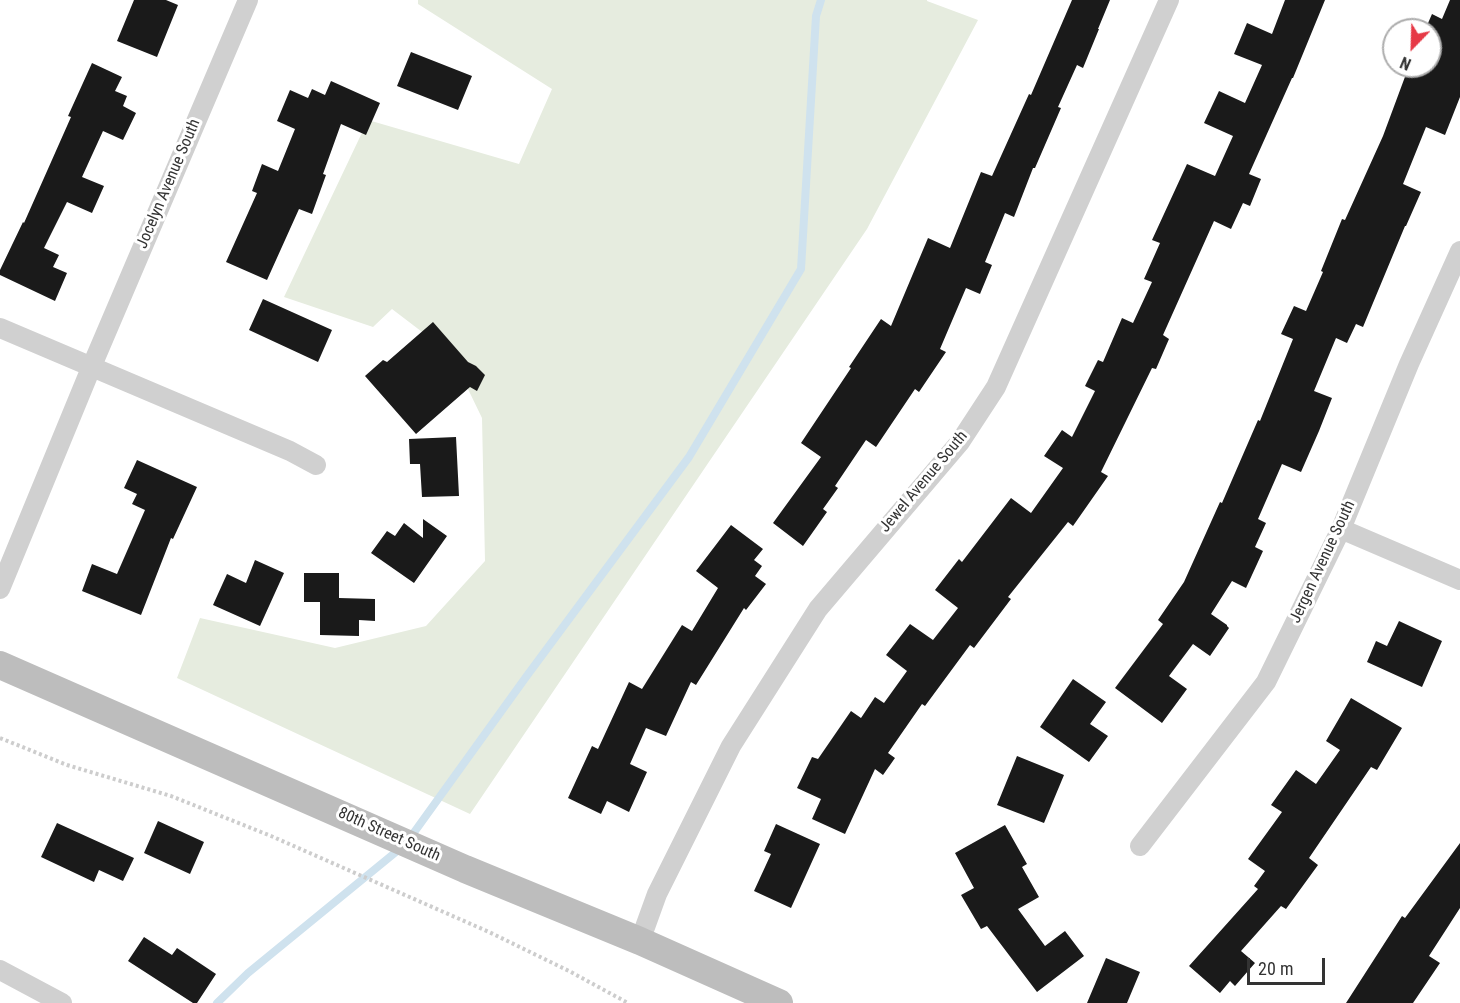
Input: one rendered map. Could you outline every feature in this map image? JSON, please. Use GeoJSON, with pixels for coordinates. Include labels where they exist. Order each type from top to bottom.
{"type":"FeatureCollection","features":[{"type":"Feature","properties":{"kind":"main road","name":"80th Street South"},"geometry":{"type":"LineString","coordinates":[[0,665],[465,869],[640,941],[779,1003]]}},
{"type":"Feature","properties":{"kind":"street","name":"Jocelyn Avenue South"},"geometry":{"type":"LineString","coordinates":[[0,590],[91,368],[248,0]]}},
{"type":"Feature","properties":{"kind":"street","name":"Jewel Avenue South"},"geometry":{"type":"LineString","coordinates":[[640,941],[657,894],[731,746],[818,609],[960,442],[996,387],[1170,0]]}},
{"type":"Feature","properties":{"kind":"street","name":"Jergen Avenue South"},"geometry":{"type":"LineString","coordinates":[[1140,846],[1266,682],[1341,529],[1409,364],[1460,251]]}},
{"type":"Feature","properties":{"kind":"street"},"geometry":{"type":"LineString","coordinates":[[0,328],[290,451],[316,465]]}},
{"type":"Feature","properties":{"kind":"street"},"geometry":{"type":"LineString","coordinates":[[1341,529],[1460,580]]}},
{"type":"Feature","properties":{"kind":"street"},"geometry":{"type":"LineString","coordinates":[[0,970],[62,1003]]}},
{"type":"Feature","properties":{"kind":"path"},"geometry":{"type":"LineString","coordinates":[[0,738],[67,765],[171,796],[272,836],[489,932],[628,1003]]}},
{"type":"Feature","properties":{"kind":"shaded area"},"geometry":{"type":"Polygon","coordinates":[[[418,0],[927,0],[978,20],[867,229],[470,814],[177,678],[200,618],[335,648],[426,626],[485,561],[482,418],[451,354],[392,309],[373,327],[284,297],[368,120],[519,164],[552,89],[418,4],[418,0]]]}},
{"type":"Feature","properties":{"kind":"building"},"geometry":{"type":"Polygon","coordinates":[[[134,0],[166,0],[178,5],[157,57],[117,41],[134,0]]]}},
{"type":"Feature","properties":{"kind":"building"},"geometry":{"type":"Polygon","coordinates":[[[1072,0],[1110,0],[1083,68],[1077,65],[1058,107],[1061,108],[1035,168],[1033,168],[1014,217],[1005,213],[985,262],[992,265],[980,294],[966,288],[940,349],[946,352],[919,392],[915,389],[876,447],[866,440],[835,486],[838,488],[823,509],[827,512],[803,546],[773,523],[821,457],[801,443],[881,319],[891,326],[928,238],[950,248],[981,172],[992,176],[1029,94],[1031,95],[1072,0]]]}},
{"type":"Feature","properties":{"kind":"building"},"geometry":{"type":"Polygon","coordinates":[[[1285,0],[1325,0],[1293,78],[1249,174],[1261,179],[1250,206],[1243,203],[1231,229],[1214,221],[1163,335],[1169,339],[1156,369],[1152,368],[1101,472],[1108,476],[1073,526],[1068,522],[1008,597],[1011,599],[974,648],[970,645],[925,706],[922,704],[888,753],[895,758],[883,775],[875,769],[845,834],[812,819],[821,799],[797,788],[812,757],[818,759],[851,711],[861,718],[875,697],[884,703],[907,671],[886,655],[910,624],[933,640],[958,608],[935,590],[959,559],[962,562],[1011,498],[1031,513],[1063,468],[1044,456],[1062,430],[1072,437],[1095,391],[1085,386],[1098,360],[1103,362],[1122,318],[1133,323],[1152,282],[1144,279],[1160,243],[1152,240],[1187,164],[1215,176],[1233,136],[1204,123],[1219,91],[1245,103],[1262,65],[1234,54],[1247,23],[1272,34],[1285,0]]]}},
{"type":"Feature","properties":{"kind":"building"},"geometry":{"type":"Polygon","coordinates":[[[1450,0],[1460,0],[1460,97],[1445,135],[1426,127],[1403,184],[1421,192],[1363,327],[1356,324],[1347,343],[1336,338],[1314,391],[1332,398],[1301,472],[1282,464],[1258,519],[1266,523],[1255,547],[1263,551],[1246,588],[1232,581],[1211,614],[1229,628],[1210,656],[1193,644],[1169,676],[1187,689],[1162,723],[1115,688],[1163,624],[1158,620],[1184,582],[1220,502],[1222,503],[1258,420],[1260,421],[1293,339],[1281,334],[1294,306],[1306,311],[1342,219],[1345,220],[1383,136],[1405,78],[1442,78],[1442,19],[1450,0]]]}},
{"type":"Feature","properties":{"kind":"building"},"geometry":{"type":"Polygon","coordinates":[[[411,52],[472,76],[458,110],[397,86],[411,52]]]}},
{"type":"Feature","properties":{"kind":"building"},"geometry":{"type":"Polygon","coordinates":[[[92,63],[122,77],[115,91],[127,96],[123,106],[136,113],[123,140],[103,131],[82,177],[104,186],[92,213],[67,202],[44,248],[59,255],[53,267],[67,273],[55,301],[0,275],[0,270],[24,223],[92,63]]]}},
{"type":"Feature","properties":{"kind":"building"},"geometry":{"type":"Polygon","coordinates":[[[331,81],[380,103],[366,135],[341,124],[312,214],[299,209],[267,280],[226,262],[257,193],[252,191],[262,164],[278,171],[295,129],[277,121],[290,90],[308,98],[312,89],[325,95],[331,81]]]}},
{"type":"Feature","properties":{"kind":"building"},"geometry":{"type":"Polygon","coordinates":[[[263,299],[332,330],[318,362],[249,330],[263,299]]]}},
{"type":"Feature","properties":{"kind":"building"},"geometry":{"type":"Polygon","coordinates":[[[433,322],[468,362],[485,375],[477,391],[470,387],[416,434],[365,376],[383,360],[387,362],[433,322]]]}},
{"type":"Feature","properties":{"kind":"building"},"geometry":{"type":"Polygon","coordinates":[[[456,437],[459,496],[422,497],[420,464],[410,464],[409,439],[456,437]]]}},
{"type":"Feature","properties":{"kind":"building"},"geometry":{"type":"Polygon","coordinates":[[[137,460],[197,487],[173,539],[171,538],[141,615],[82,591],[92,564],[117,574],[145,510],[132,504],[137,494],[124,488],[137,460]]]}},
{"type":"Feature","properties":{"kind":"building"},"geometry":{"type":"Polygon","coordinates":[[[423,519],[447,536],[414,583],[371,553],[387,531],[395,536],[404,523],[423,538],[423,519]]]}},
{"type":"Feature","properties":{"kind":"building"},"geometry":{"type":"Polygon","coordinates":[[[731,525],[763,549],[754,560],[762,566],[755,576],[766,584],[746,610],[744,608],[696,685],[691,682],[666,736],[646,728],[630,764],[647,772],[629,812],[607,801],[601,814],[568,798],[592,746],[598,749],[629,682],[642,689],[682,625],[692,631],[718,588],[696,571],[731,525]]]}},
{"type":"Feature","properties":{"kind":"building"},"geometry":{"type":"Polygon","coordinates":[[[255,560],[284,573],[260,626],[213,605],[227,574],[246,583],[255,560]]]}},
{"type":"Feature","properties":{"kind":"building"},"geometry":{"type":"Polygon","coordinates":[[[304,573],[339,573],[339,598],[375,599],[375,621],[359,620],[359,636],[320,635],[320,602],[304,602],[304,573]]]}},
{"type":"Feature","properties":{"kind":"building"},"geometry":{"type":"Polygon","coordinates":[[[1399,621],[1442,641],[1422,687],[1367,662],[1376,641],[1387,646],[1399,621]]]}},
{"type":"Feature","properties":{"kind":"building"},"geometry":{"type":"Polygon","coordinates":[[[1073,679],[1106,702],[1090,724],[1108,736],[1089,762],[1040,727],[1073,679]]]}},
{"type":"Feature","properties":{"kind":"building"},"geometry":{"type":"Polygon","coordinates":[[[1351,698],[1402,728],[1377,770],[1371,767],[1309,858],[1318,865],[1286,909],[1281,906],[1241,951],[1255,963],[1235,986],[1230,981],[1220,993],[1189,966],[1258,889],[1254,886],[1265,871],[1248,859],[1282,812],[1271,805],[1296,770],[1316,784],[1340,750],[1326,741],[1351,698]]]}},
{"type":"Feature","properties":{"kind":"building"},"geometry":{"type":"Polygon","coordinates":[[[1017,756],[1064,775],[1044,823],[997,805],[1017,756]]]}},
{"type":"Feature","properties":{"kind":"building"},"geometry":{"type":"Polygon","coordinates":[[[158,821],[204,842],[190,874],[144,853],[158,821]]]}},
{"type":"Feature","properties":{"kind":"building"},"geometry":{"type":"Polygon","coordinates":[[[57,823],[134,858],[123,881],[99,870],[94,882],[41,857],[57,823]]]}},
{"type":"Feature","properties":{"kind":"building"},"geometry":{"type":"Polygon","coordinates":[[[776,824],[820,844],[791,908],[754,891],[771,854],[764,851],[776,824]]]}},
{"type":"Feature","properties":{"kind":"building"},"geometry":{"type":"Polygon","coordinates":[[[1005,825],[1027,864],[1022,867],[1039,897],[1018,909],[1045,946],[1065,931],[1084,956],[1037,992],[987,926],[981,929],[961,895],[974,888],[955,853],[1005,825]]]}},
{"type":"Feature","properties":{"kind":"building"},"geometry":{"type":"Polygon","coordinates":[[[1460,843],[1460,908],[1429,956],[1440,963],[1413,1003],[1346,1003],[1402,916],[1405,918],[1460,843]]]}},
{"type":"Feature","properties":{"kind":"building"},"geometry":{"type":"Polygon","coordinates":[[[144,937],[172,955],[177,948],[216,974],[197,1003],[193,1003],[128,961],[144,937]]]}},
{"type":"Feature","properties":{"kind":"building"},"geometry":{"type":"Polygon","coordinates":[[[1106,958],[1140,972],[1127,1003],[1087,1003],[1106,958]]]}},
{"type":"Feature","properties":{"kind":"waterway"},"geometry":{"type":"LineString","coordinates":[[410,838],[689,457],[801,269],[816,16],[821,0]]}},
{"type":"Feature","properties":{"kind":"waterway"},"geometry":{"type":"LineString","coordinates":[[217,1003],[248,973],[402,847]]}}]}
